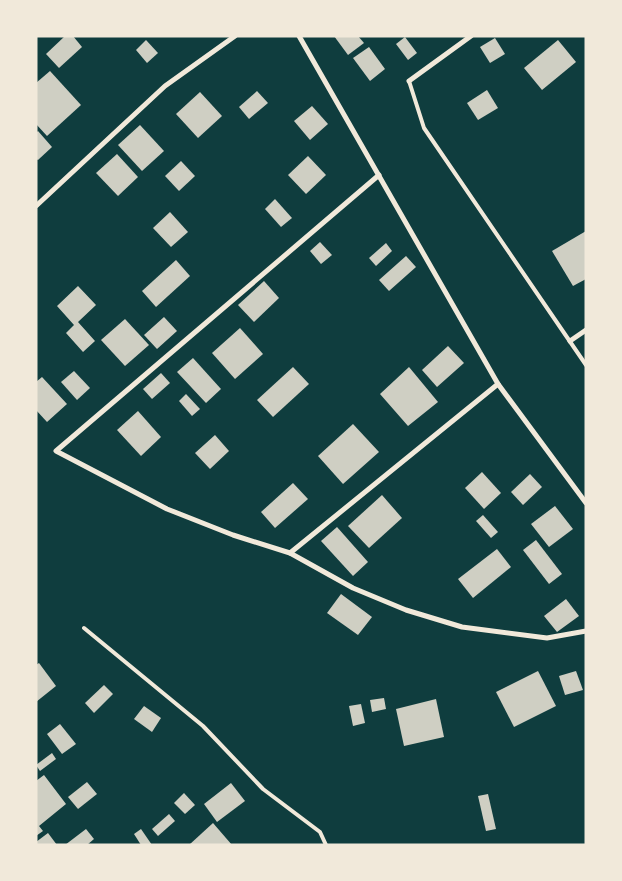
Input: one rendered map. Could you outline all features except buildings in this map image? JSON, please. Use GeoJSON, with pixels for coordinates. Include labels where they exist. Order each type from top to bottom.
{"type":"FeatureCollection","features":[{"type":"Feature","properties":{"kind":"street"},"geometry":{"type":"LineString","coordinates":[[36,206],[165,86],[235,36]]}},
{"type":"Feature","properties":{"kind":"street"},"geometry":{"type":"LineString","coordinates":[[299,36],[498,384],[586,503]]}},
{"type":"Feature","properties":{"kind":"street"},"geometry":{"type":"LineString","coordinates":[[409,81],[472,36]]}},
{"type":"Feature","properties":{"kind":"street"},"geometry":{"type":"LineString","coordinates":[[379,175],[56,451],[166,509],[234,536],[290,553],[353,588],[406,610],[462,627],[546,638],[586,631]]}},
{"type":"Feature","properties":{"kind":"street"},"geometry":{"type":"LineString","coordinates":[[570,341],[586,330]]}},
{"type":"Feature","properties":{"kind":"street"},"geometry":{"type":"LineString","coordinates":[[290,553],[498,384]]}},
{"type":"Feature","properties":{"kind":"lane"},"geometry":{"type":"LineString","coordinates":[[409,81],[424,128],[586,366]]}},
{"type":"Feature","properties":{"kind":"lane"},"geometry":{"type":"LineString","coordinates":[[84,628],[203,726],[263,789],[320,832],[326,845]]}}]}
